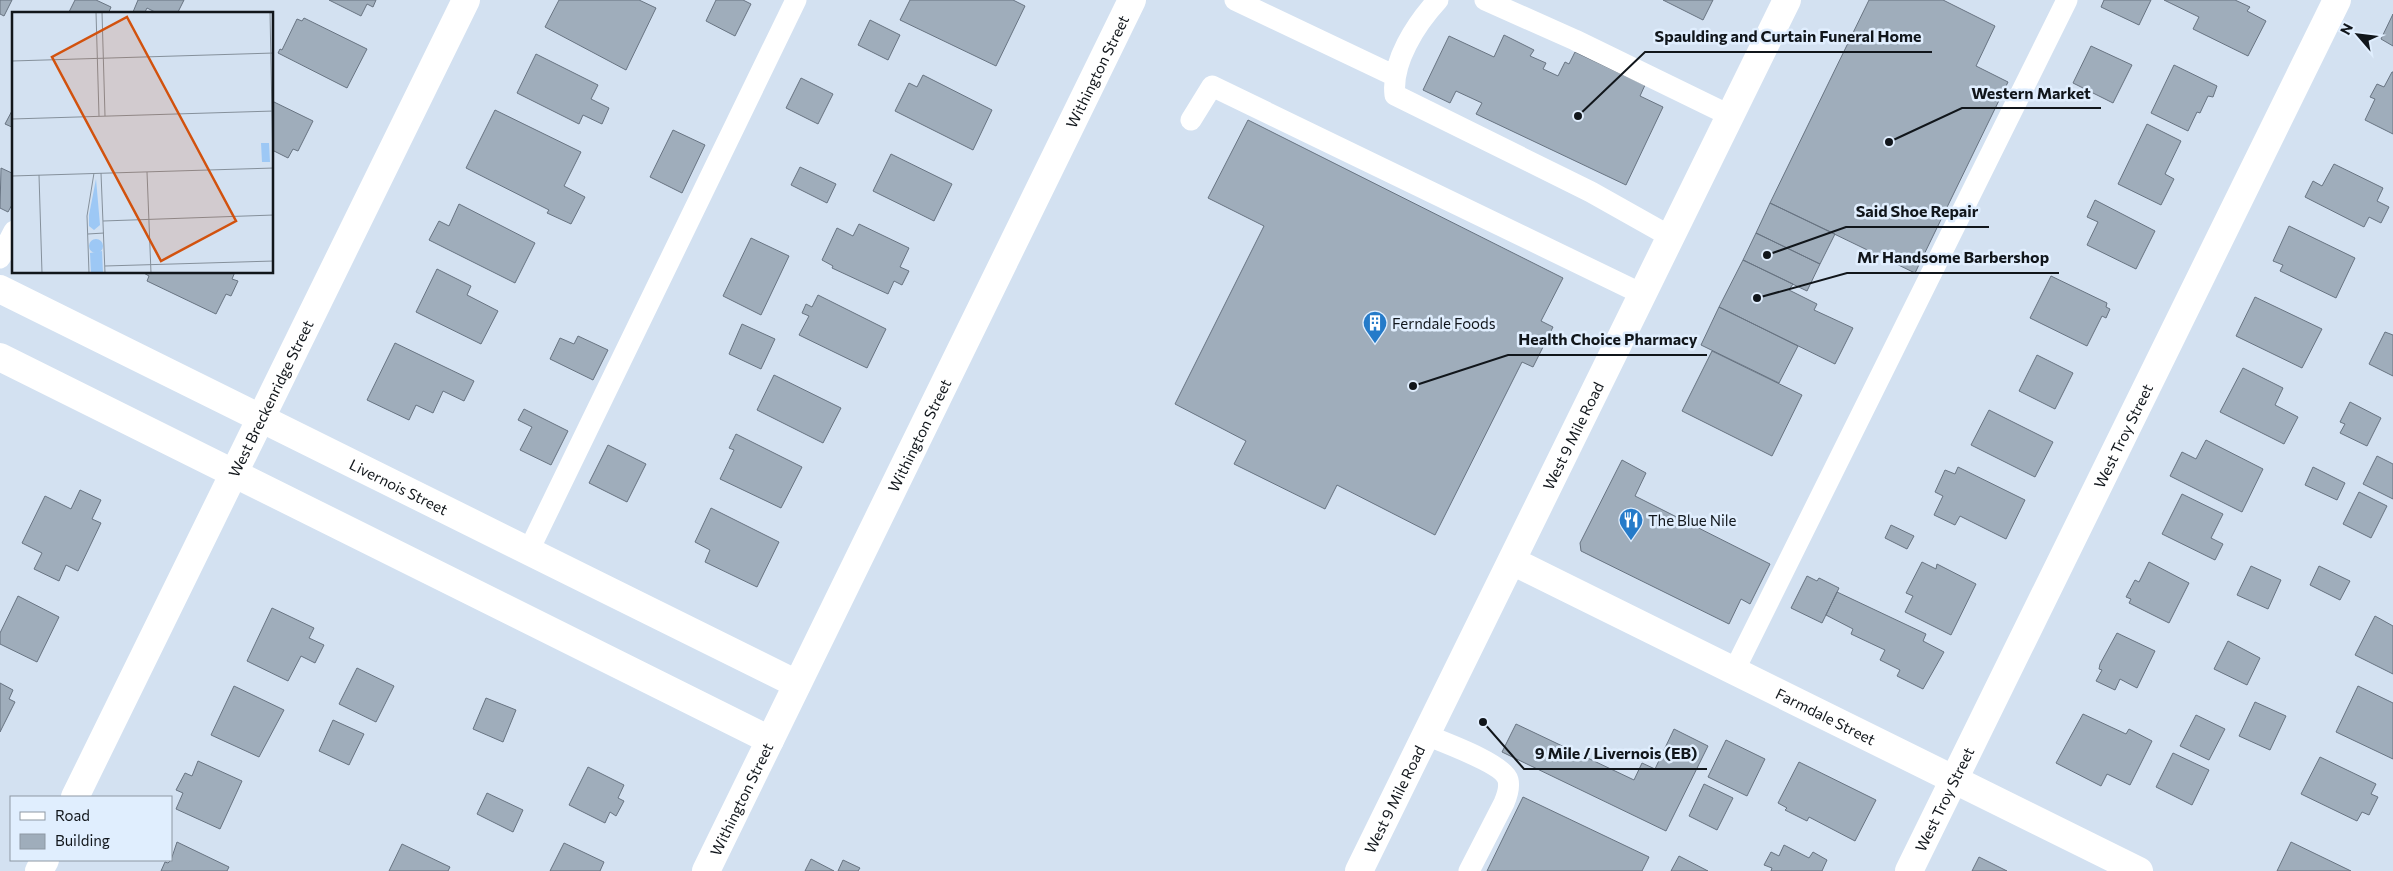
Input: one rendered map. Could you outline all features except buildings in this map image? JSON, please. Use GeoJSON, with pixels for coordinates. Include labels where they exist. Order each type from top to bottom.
{"type":"FeatureCollection","features":[{"type":"Feature","properties":{"kind":"street","name":"West Breckenridge Street"},"geometry":{"type":"LineString","coordinates":[[75,796],[466,0]]}},
{"type":"Feature","properties":{"kind":"street","name":"Withington Street"},"geometry":{"type":"LineString","coordinates":[[706,871],[1132,0]]}},
{"type":"Feature","properties":{"kind":"street","name":"West 9 Mile Road"},"geometry":{"type":"LineString","coordinates":[[1359,871],[1787,0]]}},
{"type":"Feature","properties":{"kind":"street","name":"West Troy Street"},"geometry":{"type":"LineString","coordinates":[[1909,871],[2337,0]]}},
{"type":"Feature","properties":{"kind":"street","name":"Livernois Street"},"geometry":{"type":"LineString","coordinates":[[0,289],[797,684]]}},
{"type":"Feature","properties":{"kind":"street"},"geometry":{"type":"LineString","coordinates":[[0,357],[770,740]]}},
{"type":"Feature","properties":{"kind":"street","name":"Farmdale Street"},"geometry":{"type":"LineString","coordinates":[[1512,561],[2139,871]]}},
{"type":"Feature","properties":{"kind":"lane"},"geometry":{"type":"LineString","coordinates":[[529,550],[796,0]]}},
{"type":"Feature","properties":{"kind":"lane"},"geometry":{"type":"LineString","coordinates":[[1235,0],[1395,76]]}},
{"type":"Feature","properties":{"kind":"lane"},"geometry":{"type":"LineString","coordinates":[[1438,0],[1426,13],[1406,45],[1393,81],[1395,95],[1591,192],[1671,237]]}},
{"type":"Feature","properties":{"kind":"lane"},"geometry":{"type":"LineString","coordinates":[[1485,0],[1583,44],[1731,116]]}},
{"type":"Feature","properties":{"kind":"lane"},"geometry":{"type":"LineString","coordinates":[[1734,671],[2067,0]]}},
{"type":"Feature","properties":{"kind":"lane"},"geometry":{"type":"LineString","coordinates":[[1191,120],[1212,86],[1642,294]]}},
{"type":"Feature","properties":{"kind":"lane"},"geometry":{"type":"LineString","coordinates":[[0,258],[12,235]]}},
{"type":"Feature","properties":{"kind":"lane"},"geometry":{"type":"LineString","coordinates":[[1426,735],[1499,769],[1508,781],[1508,792],[1504,804],[1469,871]]}},
{"type":"Feature","properties":{"kind":"place","name":"Spaulding and Curtain Funeral Home"},"geometry":{"type":"Point","coordinates":[1578,116]}},
{"type":"Feature","properties":{"kind":"place","name":"Western Market"},"geometry":{"type":"Point","coordinates":[1889,142]}},
{"type":"Feature","properties":{"kind":"place","name":"Said Shoe Repair"},"geometry":{"type":"Point","coordinates":[1767,255]}},
{"type":"Feature","properties":{"kind":"place","name":"Mr Handsome Barbershop"},"geometry":{"type":"Point","coordinates":[1757,298]}},
{"type":"Feature","properties":{"kind":"place","name":"Ferndale Foods"},"geometry":{"type":"Point","coordinates":[1375,344]}},
{"type":"Feature","properties":{"kind":"place","name":"Health Choice Pharmacy"},"geometry":{"type":"Point","coordinates":[1413,386]}},
{"type":"Feature","properties":{"kind":"place","name":"The Blue Nile"},"geometry":{"type":"Point","coordinates":[1631,541]}},
{"type":"Feature","properties":{"kind":"place","name":"9 Mile / Livernois (EB)"},"geometry":{"type":"Point","coordinates":[1483,722]}}]}
